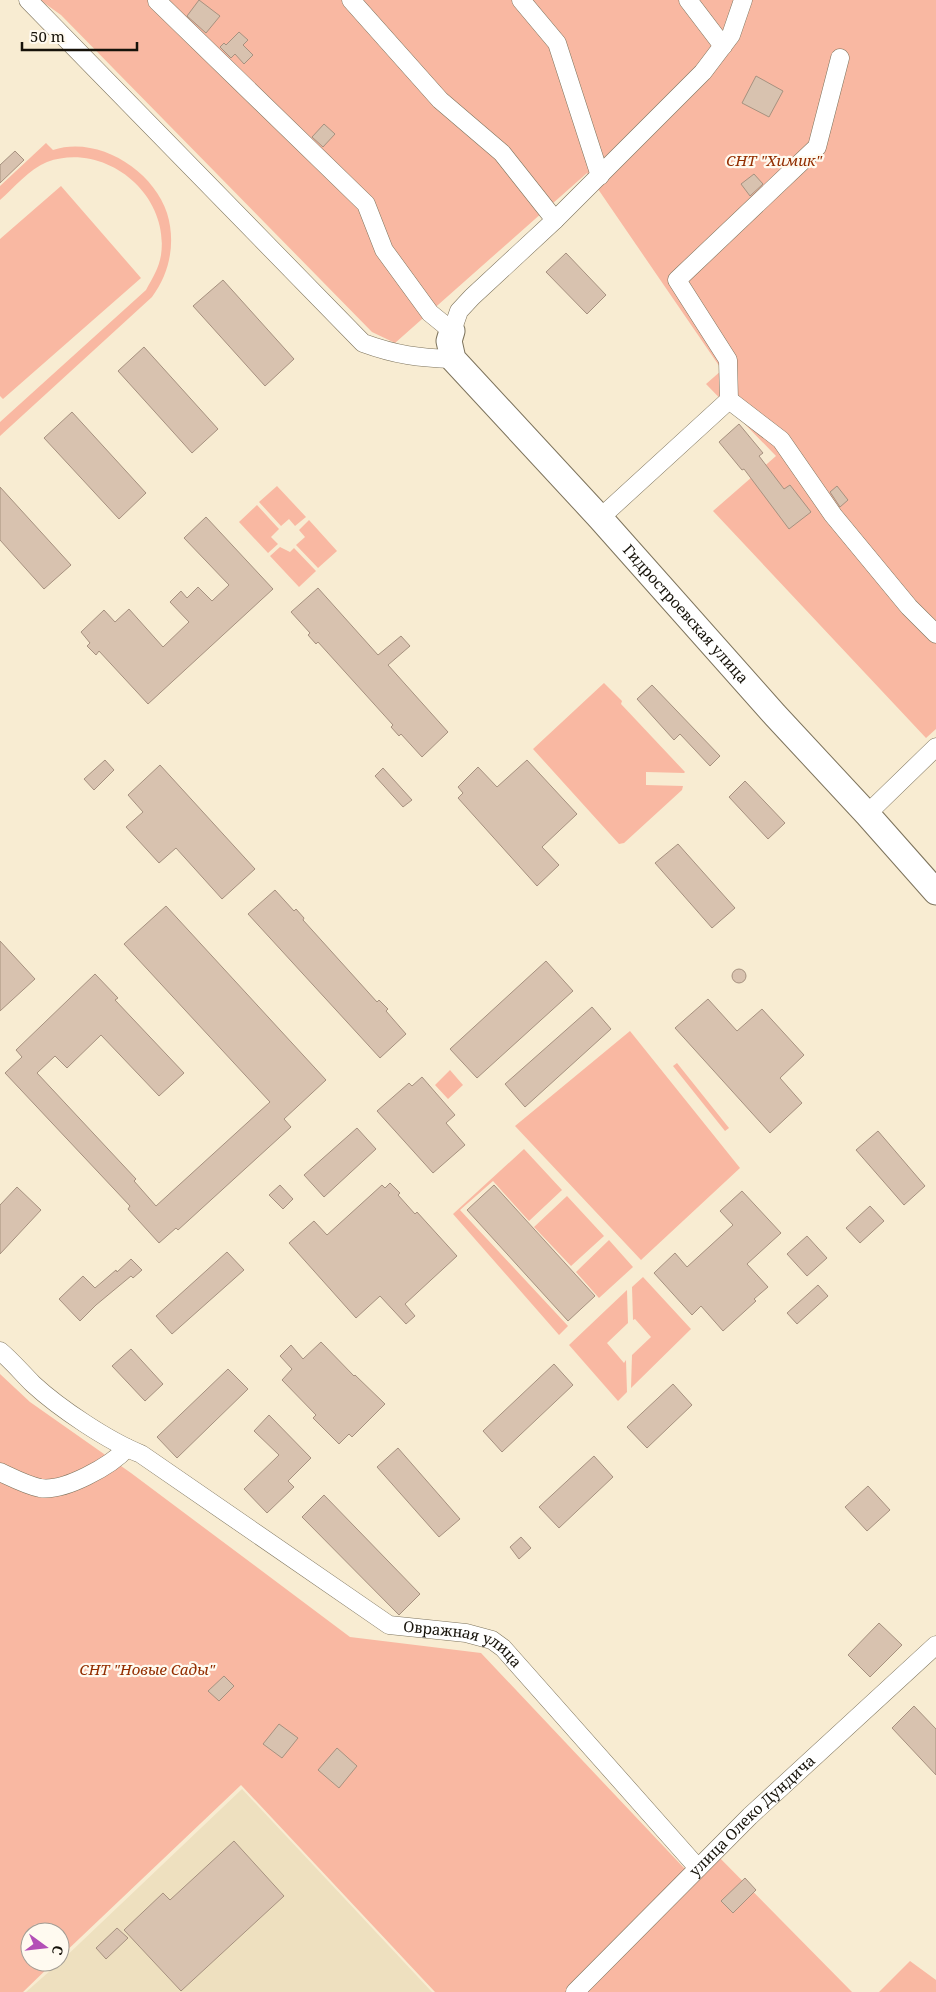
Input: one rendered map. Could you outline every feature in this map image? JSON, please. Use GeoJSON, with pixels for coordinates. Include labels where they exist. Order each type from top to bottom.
{"type":"FeatureCollection","features":[{"type":"Feature","properties":{"kind":"street"},"geometry":{"type":"LineString","coordinates":[[28,0],[363,343],[413,357],[453,359],[449,341],[459,311],[555,220],[704,72],[731,35],[743,0]]}},
{"type":"Feature","properties":{"kind":"street"},"geometry":{"type":"LineString","coordinates":[[351,0],[440,100],[502,153],[555,220]]}},
{"type":"Feature","properties":{"kind":"street"},"geometry":{"type":"LineString","coordinates":[[521,0],[557,43],[600,176]]}},
{"type":"Feature","properties":{"kind":"street"},"geometry":{"type":"LineString","coordinates":[[688,0],[723,46]]}},
{"type":"Feature","properties":{"kind":"street"},"geometry":{"type":"LineString","coordinates":[[157,1],[366,204],[384,250],[430,314],[452,331]]}},
{"type":"Feature","properties":{"kind":"street"},"geometry":{"type":"LineString","coordinates":[[600,518],[729,400],[728,360],[677,280],[817,147],[840,58]]}},
{"type":"Feature","properties":{"kind":"street","name":"Гидростроевская улица"},"geometry":{"type":"LineString","coordinates":[[453,359],[600,518],[936,892]]}},
{"type":"Feature","properties":{"kind":"street"},"geometry":{"type":"LineString","coordinates":[[729,400],[781,440],[833,515],[909,606],[936,634]]}},
{"type":"Feature","properties":{"kind":"street"},"geometry":{"type":"LineString","coordinates":[[867,814],[936,747]]}},
{"type":"Feature","properties":{"kind":"street","name":"Овражная улица"},"geometry":{"type":"LineString","coordinates":[[0,1351],[34,1385],[59,1404],[127,1448],[141,1454],[389,1625],[466,1632],[492,1640],[503,1648],[698,1868]]}},
{"type":"Feature","properties":{"kind":"street"},"geometry":{"type":"LineString","coordinates":[[0,1472],[39,1488],[58,1487],[74,1482],[118,1458],[127,1448]]}},
{"type":"Feature","properties":{"kind":"street","name":"улица Олеко Дундича"},"geometry":{"type":"LineString","coordinates":[[575,1992],[750,1816],[936,1645]]}},
{"type":"Feature","properties":{"kind":"shaded area"},"geometry":{"type":"Polygon","coordinates":[[[242,1789],[432,1992],[26,1992],[49,1972],[70,1972],[70,1952],[242,1789]]]}},
{"type":"Feature","properties":{"kind":"green space","name":"СНТ \"Химик\""},"geometry":{"type":"Polygon","coordinates":[[[40,0],[936,0],[936,729],[926,738],[713,511],[776,456],[706,384],[722,370],[587,173],[395,343],[372,332],[61,15],[40,0]]]}},
{"type":"Feature","properties":{"kind":"green space"},"geometry":{"type":"Polygon","coordinates":[[[46,143],[53,150],[70,147],[88,147],[105,152],[137,170],[160,197],[167,213],[171,235],[170,257],[163,278],[152,297],[0,436],[0,422],[146,290],[157,269],[161,255],[161,233],[155,212],[144,193],[129,178],[111,166],[91,159],[69,157],[40,165],[0,200],[0,186],[46,143]]]}},
{"type":"Feature","properties":{"kind":"green space"},"geometry":{"type":"Polygon","coordinates":[[[61,186],[141,278],[3,399],[0,396],[0,239],[61,186]]]}},
{"type":"Feature","properties":{"kind":"green space"},"geometry":{"type":"Polygon","coordinates":[[[277,486],[306,517],[295,526],[289,519],[281,526],[259,502],[277,486]]]}},
{"type":"Feature","properties":{"kind":"green space"},"geometry":{"type":"Polygon","coordinates":[[[257,505],[279,529],[271,537],[278,544],[268,553],[239,522],[257,505]]]}},
{"type":"Feature","properties":{"kind":"green space"},"geometry":{"type":"Polygon","coordinates":[[[309,520],[337,551],[318,568],[296,545],[305,537],[299,530],[309,520]]]}},
{"type":"Feature","properties":{"kind":"green space"},"geometry":{"type":"Polygon","coordinates":[[[280,547],[290,552],[294,548],[316,571],[299,587],[270,556],[280,547]]]}},
{"type":"Feature","properties":{"kind":"green space"},"geometry":{"type":"Polygon","coordinates":[[[604,683],[622,701],[621,704],[685,772],[646,772],[646,785],[683,786],[682,790],[624,843],[619,844],[533,749],[604,683]]]}},
{"type":"Feature","properties":{"kind":"green space"},"geometry":{"type":"Polygon","coordinates":[[[630,1031],[740,1168],[641,1260],[515,1126],[630,1031]]]}},
{"type":"Feature","properties":{"kind":"green space"},"geometry":{"type":"Polygon","coordinates":[[[677,1063],[729,1128],[725,1131],[673,1066],[677,1063]]]}},
{"type":"Feature","properties":{"kind":"green space"},"geometry":{"type":"Polygon","coordinates":[[[450,1070],[463,1085],[448,1099],[435,1085],[450,1070]]]}},
{"type":"Feature","properties":{"kind":"green space"},"geometry":{"type":"Polygon","coordinates":[[[524,1149],[562,1190],[529,1221],[493,1181],[460,1210],[568,1326],[559,1335],[453,1214],[524,1149]]]}},
{"type":"Feature","properties":{"kind":"green space"},"geometry":{"type":"Polygon","coordinates":[[[567,1196],[604,1236],[571,1266],[534,1227],[567,1196]]]}},
{"type":"Feature","properties":{"kind":"green space"},"geometry":{"type":"Polygon","coordinates":[[[609,1240],[633,1267],[599,1298],[576,1272],[609,1240]]]}},
{"type":"Feature","properties":{"kind":"green space"},"geometry":{"type":"Polygon","coordinates":[[[643,1277],[691,1329],[631,1388],[632,1355],[651,1337],[635,1319],[633,1320],[632,1287],[643,1277]]]}},
{"type":"Feature","properties":{"kind":"green space"},"geometry":{"type":"Polygon","coordinates":[[[627,1290],[628,1323],[607,1343],[624,1363],[626,1360],[627,1392],[618,1401],[569,1345],[627,1290]]]}},
{"type":"Feature","properties":{"kind":"green space","name":"СНТ \"Новые Сады\""},"geometry":{"type":"Polygon","coordinates":[[[0,1374],[30,1402],[131,1473],[350,1637],[481,1653],[684,1868],[713,1851],[852,1992],[435,1992],[241,1785],[70,1947],[70,1922],[20,1922],[20,1972],[44,1972],[23,1992],[0,1992],[0,1374]]]}},
{"type":"Feature","properties":{"kind":"green space"},"geometry":{"type":"Polygon","coordinates":[[[910,1961],[936,1980],[936,1992],[879,1992],[910,1961]]]}},
{"type":"Feature","properties":{"kind":"building"},"geometry":{"type":"Polygon","coordinates":[[[199,0],[220,16],[206,33],[187,16],[199,0]]]}},
{"type":"Feature","properties":{"kind":"building"},"geometry":{"type":"Polygon","coordinates":[[[239,32],[248,40],[243,45],[253,55],[244,64],[235,54],[231,58],[220,47],[224,43],[226,45],[239,32]]]}},
{"type":"Feature","properties":{"kind":"building"},"geometry":{"type":"Polygon","coordinates":[[[756,76],[783,91],[769,117],[742,103],[756,76]]]}},
{"type":"Feature","properties":{"kind":"building"},"geometry":{"type":"Polygon","coordinates":[[[324,124],[335,134],[323,147],[312,137],[324,124]]]}},
{"type":"Feature","properties":{"kind":"building"},"geometry":{"type":"Polygon","coordinates":[[[15,151],[24,160],[0,183],[0,165],[15,151]]]}},
{"type":"Feature","properties":{"kind":"building"},"geometry":{"type":"Polygon","coordinates":[[[754,174],[763,184],[750,196],[741,184],[754,174]]]}},
{"type":"Feature","properties":{"kind":"building"},"geometry":{"type":"Polygon","coordinates":[[[566,253],[606,295],[587,314],[546,272],[566,253]]]}},
{"type":"Feature","properties":{"kind":"building"},"geometry":{"type":"Polygon","coordinates":[[[223,280],[294,359],[265,386],[193,306],[223,280]]]}},
{"type":"Feature","properties":{"kind":"building"},"geometry":{"type":"Polygon","coordinates":[[[144,347],[218,429],[192,453],[118,371],[144,347]]]}},
{"type":"Feature","properties":{"kind":"building"},"geometry":{"type":"Polygon","coordinates":[[[72,412],[146,493],[119,519],[44,438],[72,412]]]}},
{"type":"Feature","properties":{"kind":"building"},"geometry":{"type":"Polygon","coordinates":[[[739,424],[763,453],[759,456],[784,489],[790,485],[811,512],[789,529],[744,469],[742,470],[719,442],[739,424]]]}},
{"type":"Feature","properties":{"kind":"building"},"geometry":{"type":"Polygon","coordinates":[[[837,486],[848,500],[840,507],[830,492],[837,486]]]}},
{"type":"Feature","properties":{"kind":"building"},"geometry":{"type":"Polygon","coordinates":[[[0,487],[71,565],[44,589],[0,540],[0,487]]]}},
{"type":"Feature","properties":{"kind":"building"},"geometry":{"type":"Polygon","coordinates":[[[206,517],[273,589],[148,704],[99,651],[96,655],[87,646],[90,643],[81,632],[104,610],[115,622],[129,609],[163,647],[189,622],[170,602],[181,591],[187,598],[198,587],[212,601],[229,585],[184,538],[206,517]]]}},
{"type":"Feature","properties":{"kind":"building"},"geometry":{"type":"Polygon","coordinates":[[[318,588],[378,655],[401,636],[410,646],[388,665],[448,732],[422,757],[401,734],[399,736],[391,727],[393,725],[318,642],[316,644],[308,635],[310,633],[291,612],[318,588]]]}},
{"type":"Feature","properties":{"kind":"building"},"geometry":{"type":"Polygon","coordinates":[[[652,685],[720,756],[710,766],[680,734],[674,740],[637,699],[652,685]]]}},
{"type":"Feature","properties":{"kind":"building"},"geometry":{"type":"Polygon","coordinates":[[[105,760],[114,770],[94,790],[84,779],[105,760]]]}},
{"type":"Feature","properties":{"kind":"building"},"geometry":{"type":"Polygon","coordinates":[[[527,760],[577,814],[542,847],[559,865],[537,886],[458,798],[463,793],[458,787],[478,767],[497,787],[527,760]]]}},
{"type":"Feature","properties":{"kind":"building"},"geometry":{"type":"Polygon","coordinates":[[[160,765],[255,869],[222,899],[176,848],[159,863],[126,827],[143,812],[128,795],[160,765]]]}},
{"type":"Feature","properties":{"kind":"building"},"geometry":{"type":"Polygon","coordinates":[[[383,768],[412,800],[403,807],[375,776],[383,768]]]}},
{"type":"Feature","properties":{"kind":"building"},"geometry":{"type":"Polygon","coordinates":[[[745,781],[785,823],[768,839],[729,797],[745,781]]]}},
{"type":"Feature","properties":{"kind":"building"},"geometry":{"type":"Polygon","coordinates":[[[678,844],[735,908],[712,928],[655,863],[678,844]]]}},
{"type":"Feature","properties":{"kind":"building"},"geometry":{"type":"Polygon","coordinates":[[[275,890],[294,911],[296,909],[304,918],[303,920],[377,1002],[379,1000],[388,1009],[386,1011],[406,1034],[380,1058],[248,914],[275,890]]]}},
{"type":"Feature","properties":{"kind":"building"},"geometry":{"type":"Polygon","coordinates":[[[166,906],[326,1080],[284,1119],[291,1127],[178,1230],[176,1228],[159,1243],[128,1209],[130,1206],[5,1073],[22,1057],[16,1050],[95,974],[118,998],[115,1000],[184,1073],[159,1096],[101,1035],[67,1068],[55,1056],[37,1073],[136,1179],[134,1181],[156,1206],[270,1102],[124,944],[166,906]]]}},
{"type":"Feature","properties":{"kind":"building"},"geometry":{"type":"Polygon","coordinates":[[[0,941],[35,979],[0,1011],[0,941]]]}},
{"type":"Feature","properties":{"kind":"building"},"geometry":{"type":"Polygon","coordinates":[[[546,961],[573,991],[477,1078],[450,1049],[546,961]]]}},
{"type":"Feature","properties":{"kind":"building"},"geometry":{"type":"Polygon","coordinates":[[[736,969],[742,969],[746,976],[742,983],[736,983],[732,979],[732,973],[736,969]]]}},
{"type":"Feature","properties":{"kind":"building"},"geometry":{"type":"Polygon","coordinates":[[[708,999],[737,1031],[762,1009],[804,1055],[780,1078],[802,1103],[770,1133],[675,1028],[708,999]]]}},
{"type":"Feature","properties":{"kind":"building"},"geometry":{"type":"Polygon","coordinates":[[[592,1007],[611,1029],[525,1107],[505,1084],[592,1007]]]}},
{"type":"Feature","properties":{"kind":"building"},"geometry":{"type":"Polygon","coordinates":[[[422,1077],[455,1115],[446,1123],[465,1145],[433,1173],[377,1111],[409,1083],[412,1086],[422,1077]]]}},
{"type":"Feature","properties":{"kind":"building"},"geometry":{"type":"Polygon","coordinates":[[[357,1128],[376,1149],[324,1197],[304,1175],[357,1128]]]}},
{"type":"Feature","properties":{"kind":"building"},"geometry":{"type":"Polygon","coordinates":[[[878,1131],[925,1186],[904,1205],[856,1150],[878,1131]]]}},
{"type":"Feature","properties":{"kind":"building"},"geometry":{"type":"Polygon","coordinates":[[[390,1183],[400,1193],[398,1195],[415,1214],[417,1212],[457,1256],[405,1304],[415,1316],[406,1324],[380,1296],[356,1318],[289,1243],[314,1221],[327,1235],[382,1185],[385,1188],[390,1183]]]}},
{"type":"Feature","properties":{"kind":"building"},"geometry":{"type":"Polygon","coordinates":[[[280,1185],[293,1199],[283,1209],[269,1195],[280,1185]]]}},
{"type":"Feature","properties":{"kind":"building"},"geometry":{"type":"Polygon","coordinates":[[[494,1185],[595,1296],[568,1321],[467,1210],[494,1185]]]}},
{"type":"Feature","properties":{"kind":"building"},"geometry":{"type":"Polygon","coordinates":[[[17,1187],[41,1210],[0,1254],[0,1205],[17,1187]]]}},
{"type":"Feature","properties":{"kind":"building"},"geometry":{"type":"Polygon","coordinates":[[[742,1191],[781,1233],[747,1264],[768,1287],[754,1299],[756,1301],[723,1331],[701,1306],[692,1315],[654,1273],[675,1253],[687,1267],[733,1225],[720,1211],[742,1191]]]}},
{"type":"Feature","properties":{"kind":"building"},"geometry":{"type":"Polygon","coordinates":[[[870,1206],[884,1221],[860,1243],[846,1228],[870,1206]]]}},
{"type":"Feature","properties":{"kind":"building"},"geometry":{"type":"Polygon","coordinates":[[[807,1236],[827,1258],[807,1276],[787,1254],[807,1236]]]}},
{"type":"Feature","properties":{"kind":"building"},"geometry":{"type":"Polygon","coordinates":[[[227,1252],[244,1270],[172,1334],[156,1316],[227,1252]]]}},
{"type":"Feature","properties":{"kind":"building"},"geometry":{"type":"Polygon","coordinates":[[[131,1259],[142,1270],[133,1278],[131,1276],[80,1321],[59,1299],[83,1276],[95,1288],[131,1259]]]}},
{"type":"Feature","properties":{"kind":"building"},"geometry":{"type":"Polygon","coordinates":[[[818,1285],[828,1296],[797,1324],[787,1313],[818,1285]]]}},
{"type":"Feature","properties":{"kind":"building"},"geometry":{"type":"Polygon","coordinates":[[[321,1342],[385,1404],[352,1437],[349,1434],[339,1444],[313,1418],[316,1415],[282,1380],[292,1369],[280,1356],[291,1345],[303,1359],[321,1342]]]}},
{"type":"Feature","properties":{"kind":"building"},"geometry":{"type":"Polygon","coordinates":[[[131,1349],[163,1384],[145,1401],[112,1366],[131,1349]]]}},
{"type":"Feature","properties":{"kind":"building"},"geometry":{"type":"Polygon","coordinates":[[[554,1364],[573,1385],[502,1452],[483,1431],[554,1364]]]}},
{"type":"Feature","properties":{"kind":"building"},"geometry":{"type":"Polygon","coordinates":[[[228,1369],[248,1389],[177,1458],[157,1437],[228,1369]]]}},
{"type":"Feature","properties":{"kind":"building"},"geometry":{"type":"Polygon","coordinates":[[[673,1384],[692,1405],[647,1448],[627,1427],[673,1384]]]}},
{"type":"Feature","properties":{"kind":"building"},"geometry":{"type":"Polygon","coordinates":[[[269,1415],[311,1458],[288,1481],[294,1487],[267,1513],[244,1489],[279,1455],[254,1431],[269,1415]]]}},
{"type":"Feature","properties":{"kind":"building"},"geometry":{"type":"Polygon","coordinates":[[[398,1448],[460,1519],[439,1537],[377,1467],[398,1448]]]}},
{"type":"Feature","properties":{"kind":"building"},"geometry":{"type":"Polygon","coordinates":[[[594,1456],[613,1477],[559,1528],[539,1507],[594,1456]]]}},
{"type":"Feature","properties":{"kind":"building"},"geometry":{"type":"Polygon","coordinates":[[[868,1486],[890,1510],[867,1531],[845,1507],[868,1486]]]}},
{"type":"Feature","properties":{"kind":"building"},"geometry":{"type":"Polygon","coordinates":[[[324,1495],[420,1594],[399,1615],[302,1517],[324,1495]]]}},
{"type":"Feature","properties":{"kind":"building"},"geometry":{"type":"Polygon","coordinates":[[[521,1537],[531,1548],[519,1559],[510,1547],[521,1537]]]}},
{"type":"Feature","properties":{"kind":"building"},"geometry":{"type":"Polygon","coordinates":[[[879,1623],[902,1645],[870,1677],[848,1655],[879,1623]]]}},
{"type":"Feature","properties":{"kind":"building"},"geometry":{"type":"Polygon","coordinates":[[[224,1676],[234,1686],[219,1701],[208,1691],[224,1676]]]}},
{"type":"Feature","properties":{"kind":"building"},"geometry":{"type":"Polygon","coordinates":[[[914,1706],[936,1729],[936,1775],[892,1728],[914,1706]]]}},
{"type":"Feature","properties":{"kind":"building"},"geometry":{"type":"Polygon","coordinates":[[[279,1724],[298,1738],[282,1758],[263,1744],[279,1724]]]}},
{"type":"Feature","properties":{"kind":"building"},"geometry":{"type":"Polygon","coordinates":[[[337,1748],[357,1766],[339,1788],[318,1770],[337,1748]]]}},
{"type":"Feature","properties":{"kind":"building"},"geometry":{"type":"Polygon","coordinates":[[[234,1841],[284,1896],[181,1991],[124,1930],[163,1893],[170,1900],[234,1841]]]}},
{"type":"Feature","properties":{"kind":"building"},"geometry":{"type":"Polygon","coordinates":[[[745,1878],[756,1890],[733,1913],[721,1901],[745,1878]]]}},
{"type":"Feature","properties":{"kind":"building"},"geometry":{"type":"Polygon","coordinates":[[[117,1928],[128,1938],[106,1959],[96,1948],[117,1928]]]}}]}
